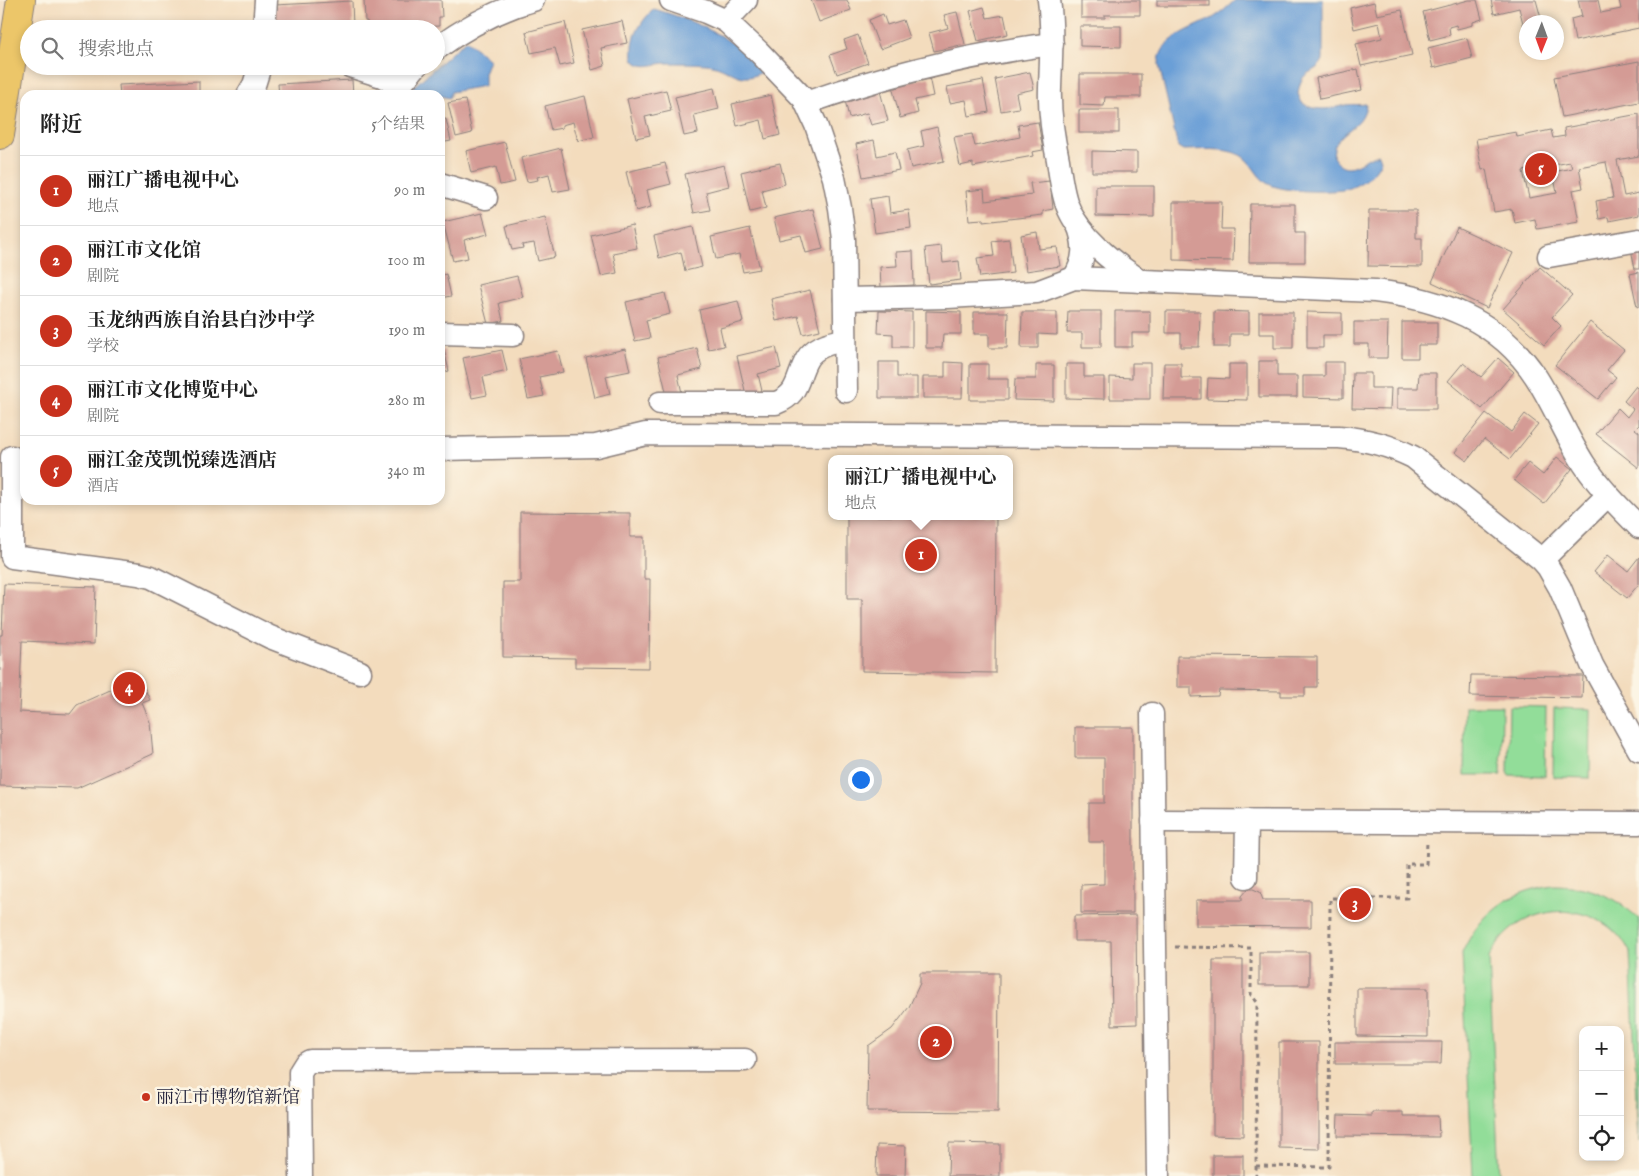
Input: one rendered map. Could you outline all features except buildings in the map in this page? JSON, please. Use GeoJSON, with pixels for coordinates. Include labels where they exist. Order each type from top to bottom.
{"type":"FeatureCollection","features":[{"type":"Feature","properties":{"kind":"highway"},"geometry":{"type":"LineString","coordinates":[[0,135],[22,0]]}},
{"type":"Feature","properties":{"kind":"street"},"geometry":{"type":"LineString","coordinates":[[265,20],[266,0]]}},
{"type":"Feature","properties":{"kind":"street"},"geometry":{"type":"LineString","coordinates":[[445,43],[472,25],[485,9],[516,5],[532,0]]}},
{"type":"Feature","properties":{"kind":"street"},"geometry":{"type":"LineString","coordinates":[[670,0],[706,12],[726,22],[758,52],[806,103],[826,151],[838,201],[844,239],[846,391]]}},
{"type":"Feature","properties":{"kind":"street"},"geometry":{"type":"LineString","coordinates":[[726,22],[746,0]]}},
{"type":"Feature","properties":{"kind":"street"},"geometry":{"type":"LineString","coordinates":[[1049,0],[1052,44],[1050,90],[1053,136],[1064,196],[1078,225],[1084,247],[1080,269],[1074,278]]}},
{"type":"Feature","properties":{"kind":"street"},"geometry":{"type":"LineString","coordinates":[[806,103],[871,81],[919,68],[963,58],[1052,44]]}},
{"type":"Feature","properties":{"kind":"street"},"geometry":{"type":"LineString","coordinates":[[250,90],[258,75]]}},
{"type":"Feature","properties":{"kind":"street"},"geometry":{"type":"LineString","coordinates":[[379,75],[396,90],[408,75]]}},
{"type":"Feature","properties":{"kind":"street"},"geometry":{"type":"LineString","coordinates":[[445,186],[486,198]]}},
{"type":"Feature","properties":{"kind":"street"},"geometry":{"type":"LineString","coordinates":[[1078,225],[1110,258],[1141,281]]}},
{"type":"Feature","properties":{"kind":"street"},"geometry":{"type":"LineString","coordinates":[[1549,256],[1639,240]]}},
{"type":"Feature","properties":{"kind":"street"},"geometry":{"type":"LineString","coordinates":[[845,299],[948,298],[1037,292],[1074,278],[1375,291],[1418,298],[1481,322],[1517,352],[1545,392],[1584,463],[1607,496],[1639,527]]}},
{"type":"Feature","properties":{"kind":"street"},"geometry":{"type":"LineString","coordinates":[[445,333],[513,335]]}},
{"type":"Feature","properties":{"kind":"street"},"geometry":{"type":"LineString","coordinates":[[660,402],[776,403],[789,396],[795,389],[807,358],[815,350],[830,343],[845,340]]}},
{"type":"Feature","properties":{"kind":"street"},"geometry":{"type":"LineString","coordinates":[[445,449],[596,446],[646,434],[1355,438],[1386,445],[1413,457],[1542,560],[1560,588],[1592,665],[1639,750]]}},
{"type":"Feature","properties":{"kind":"street"},"geometry":{"type":"LineString","coordinates":[[12,457],[12,557],[151,577],[270,637],[360,672]]}},
{"type":"Feature","properties":{"kind":"street"},"geometry":{"type":"LineString","coordinates":[[1542,560],[1607,496]]}},
{"type":"Feature","properties":{"kind":"street"},"geometry":{"type":"LineString","coordinates":[[1152,714],[1158,1176]]}},
{"type":"Feature","properties":{"kind":"street"},"geometry":{"type":"LineString","coordinates":[[1153,821],[1639,824]]}},
{"type":"Feature","properties":{"kind":"street"},"geometry":{"type":"LineString","coordinates":[[1246,877],[1247,821]]}},
{"type":"Feature","properties":{"kind":"street"},"geometry":{"type":"LineString","coordinates":[[301,1176],[300,1072],[305,1064],[310,1061],[745,1060]]}},
{"type":"Feature","properties":{"kind":"path"},"geometry":{"type":"LineString","coordinates":[[1256,1166],[1329,1167],[1330,898],[1407,898],[1407,864],[1426,864],[1427,822]]}},
{"type":"Feature","properties":{"kind":"path"},"geometry":{"type":"LineString","coordinates":[[1155,947],[1251,948],[1251,995],[1257,1002],[1256,1176]]}},
{"type":"Feature","properties":{"kind":"green space"},"geometry":{"type":"Polygon","coordinates":[[[1465,706],[1502,706],[1501,775],[1464,775],[1465,706]]]}},
{"type":"Feature","properties":{"kind":"green space"},"geometry":{"type":"Polygon","coordinates":[[[1509,706],[1546,707],[1545,776],[1508,775],[1509,706]]]}},
{"type":"Feature","properties":{"kind":"green space"},"geometry":{"type":"Polygon","coordinates":[[[1554,708],[1591,709],[1590,778],[1553,777],[1554,708]]]}},
{"type":"Feature","properties":{"kind":"green space"},"geometry":{"type":"Polygon","coordinates":[[[1553,885],[1589,889],[1620,904],[1639,919],[1639,1142],[1630,952],[1616,933],[1599,920],[1579,913],[1558,912],[1537,915],[1518,924],[1502,939],[1489,958],[1499,1176],[1473,1176],[1462,953],[1478,926],[1498,906],[1522,893],[1553,885]]]}},
{"type":"Feature","properties":{"kind":"water"},"geometry":{"type":"Polygon","coordinates":[[[1235,0],[1323,0],[1323,60],[1320,65],[1302,80],[1298,94],[1302,103],[1318,109],[1366,104],[1361,117],[1335,145],[1333,157],[1339,163],[1349,167],[1379,154],[1381,160],[1379,165],[1366,179],[1355,186],[1343,190],[1290,190],[1270,185],[1264,181],[1247,160],[1234,152],[1183,150],[1178,147],[1159,65],[1160,56],[1170,41],[1213,18],[1235,0]]]}},
{"type":"Feature","properties":{"kind":"water"},"geometry":{"type":"Polygon","coordinates":[[[654,9],[685,19],[714,32],[741,49],[766,69],[757,75],[742,77],[723,68],[706,64],[667,63],[648,66],[640,65],[634,60],[633,45],[643,21],[654,9]]]}},
{"type":"Feature","properties":{"kind":"water"},"geometry":{"type":"Polygon","coordinates":[[[466,40],[489,60],[484,73],[484,86],[451,92],[449,98],[445,97],[445,90],[410,90],[427,75],[445,75],[445,59],[466,40]]]}},
{"type":"Feature","properties":{"kind":"place","name":"丽江金茂凯悦臻选酒店"},"geometry":{"type":"Point","coordinates":[1541,169]}},
{"type":"Feature","properties":{"kind":"place","name":"丽江广播电视中心"},"geometry":{"type":"Point","coordinates":[921,555]}},
{"type":"Feature","properties":{"kind":"place","name":"丽江市文化博览中心"},"geometry":{"type":"Point","coordinates":[129,688]}},
{"type":"Feature","properties":{"kind":"place","name":"玉龙纳西族自治县白沙中学"},"geometry":{"type":"Point","coordinates":[1355,904]}},
{"type":"Feature","properties":{"kind":"place","name":"丽江市文化馆"},"geometry":{"type":"Point","coordinates":[936,1042]}},
{"type":"Feature","properties":{"kind":"place","name":"丽江市博物馆新馆"},"geometry":{"type":"Point","coordinates":[146,1097]}}]}
